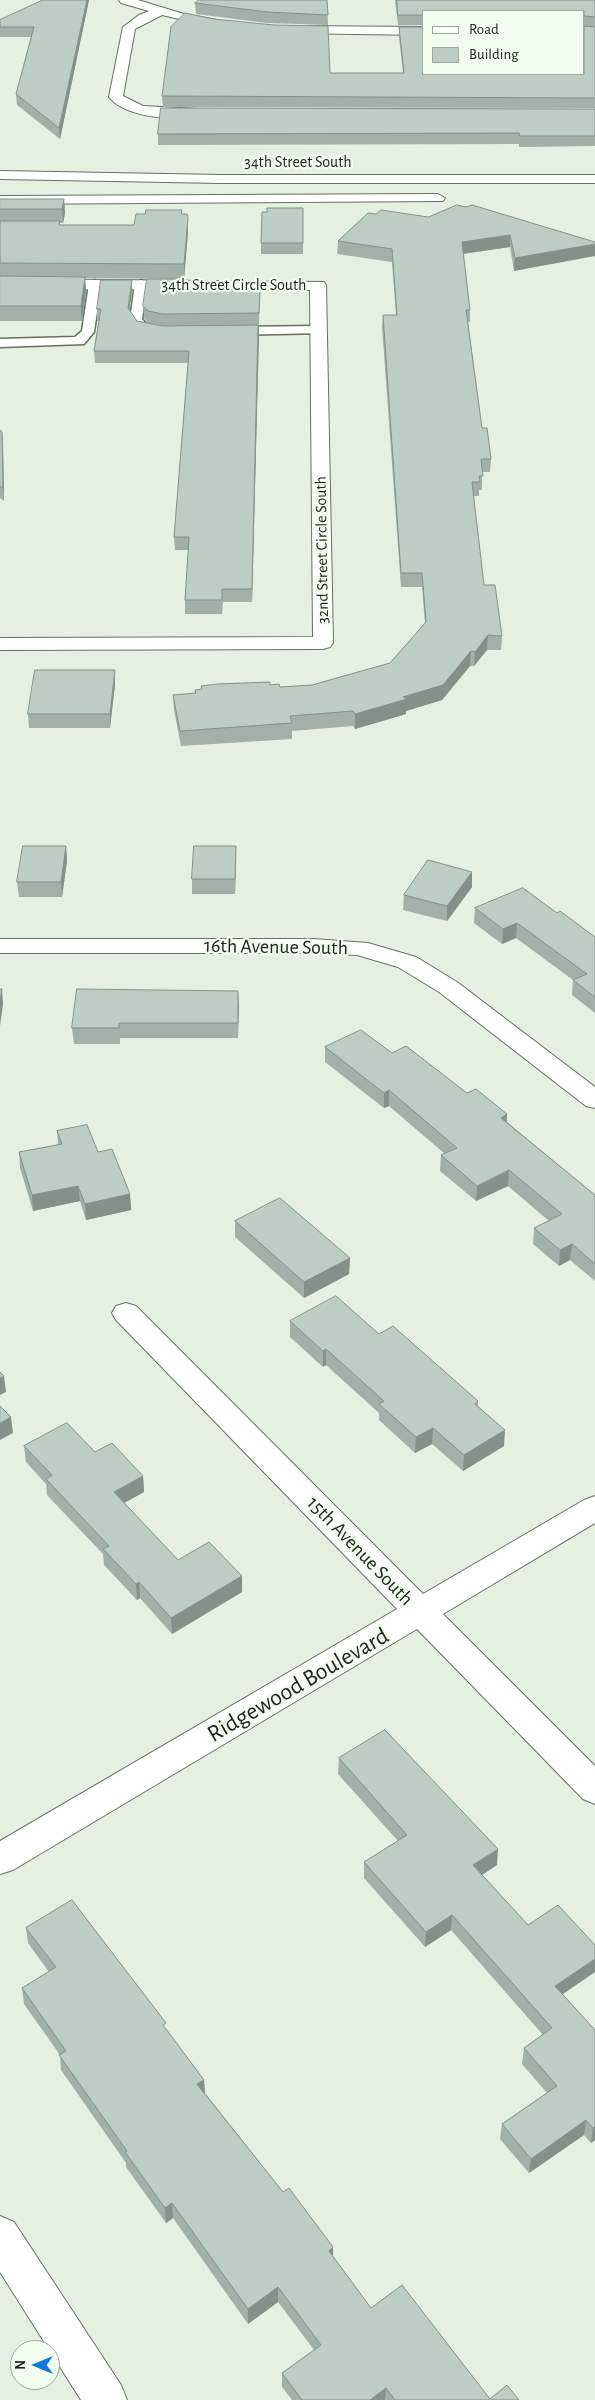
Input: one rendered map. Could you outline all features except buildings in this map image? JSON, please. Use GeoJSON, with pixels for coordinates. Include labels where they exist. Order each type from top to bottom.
{"type":"FeatureCollection","features":[{"type":"Feature","properties":{"kind":"street"},"geometry":{"type":"LineString","coordinates":[[125,0],[182,17],[232,26]]}},
{"type":"Feature","properties":{"kind":"street"},"geometry":{"type":"LineString","coordinates":[[161,11],[143,18],[129,27],[116,98],[124,104],[147,111],[211,113]]}},
{"type":"Feature","properties":{"kind":"street"},"geometry":{"type":"LineString","coordinates":[[278,29],[422,31]]}},
{"type":"Feature","properties":{"kind":"street","name":"34th Street South"},"geometry":{"type":"LineString","coordinates":[[0,175],[221,179],[595,179]]}},
{"type":"Feature","properties":{"kind":"street","name":"34th Street South"},"geometry":{"type":"LineString","coordinates":[[0,200],[453,198]]}},
{"type":"Feature","properties":{"kind":"street","name":"34th Street Circle South"},"geometry":{"type":"LineString","coordinates":[[0,284],[318,285]]}},
{"type":"Feature","properties":{"kind":"street","name":"32nd Street Circle South"},"geometry":{"type":"LineString","coordinates":[[0,644],[323,643],[318,285]]}},
{"type":"Feature","properties":{"kind":"street","name":"16th Avenue South"},"geometry":{"type":"LineString","coordinates":[[0,946],[314,946],[359,948],[407,962],[448,987],[595,1100]]}},
{"type":"Feature","properties":{"kind":"street","name":"15th Avenue South"},"geometry":{"type":"LineString","coordinates":[[126,1313],[595,1789]]}},
{"type":"Feature","properties":{"kind":"street","name":"Ridgewood Boulevard"},"geometry":{"type":"LineString","coordinates":[[0,1859],[421,1613],[595,1508]]}},
{"type":"Feature","properties":{"kind":"street"},"geometry":{"type":"LineString","coordinates":[[0,2236],[106,2400]]}},
{"type":"Feature","properties":{"kind":"lane"},"geometry":{"type":"LineString","coordinates":[[0,343],[60,343],[79,341],[88,332],[95,284]]}},
{"type":"Feature","properties":{"kind":"lane"},"geometry":{"type":"LineString","coordinates":[[142,284],[136,320],[143,328],[172,332]]}},
{"type":"Feature","properties":{"kind":"lane"},"geometry":{"type":"LineString","coordinates":[[220,332],[319,330]]}}]}
